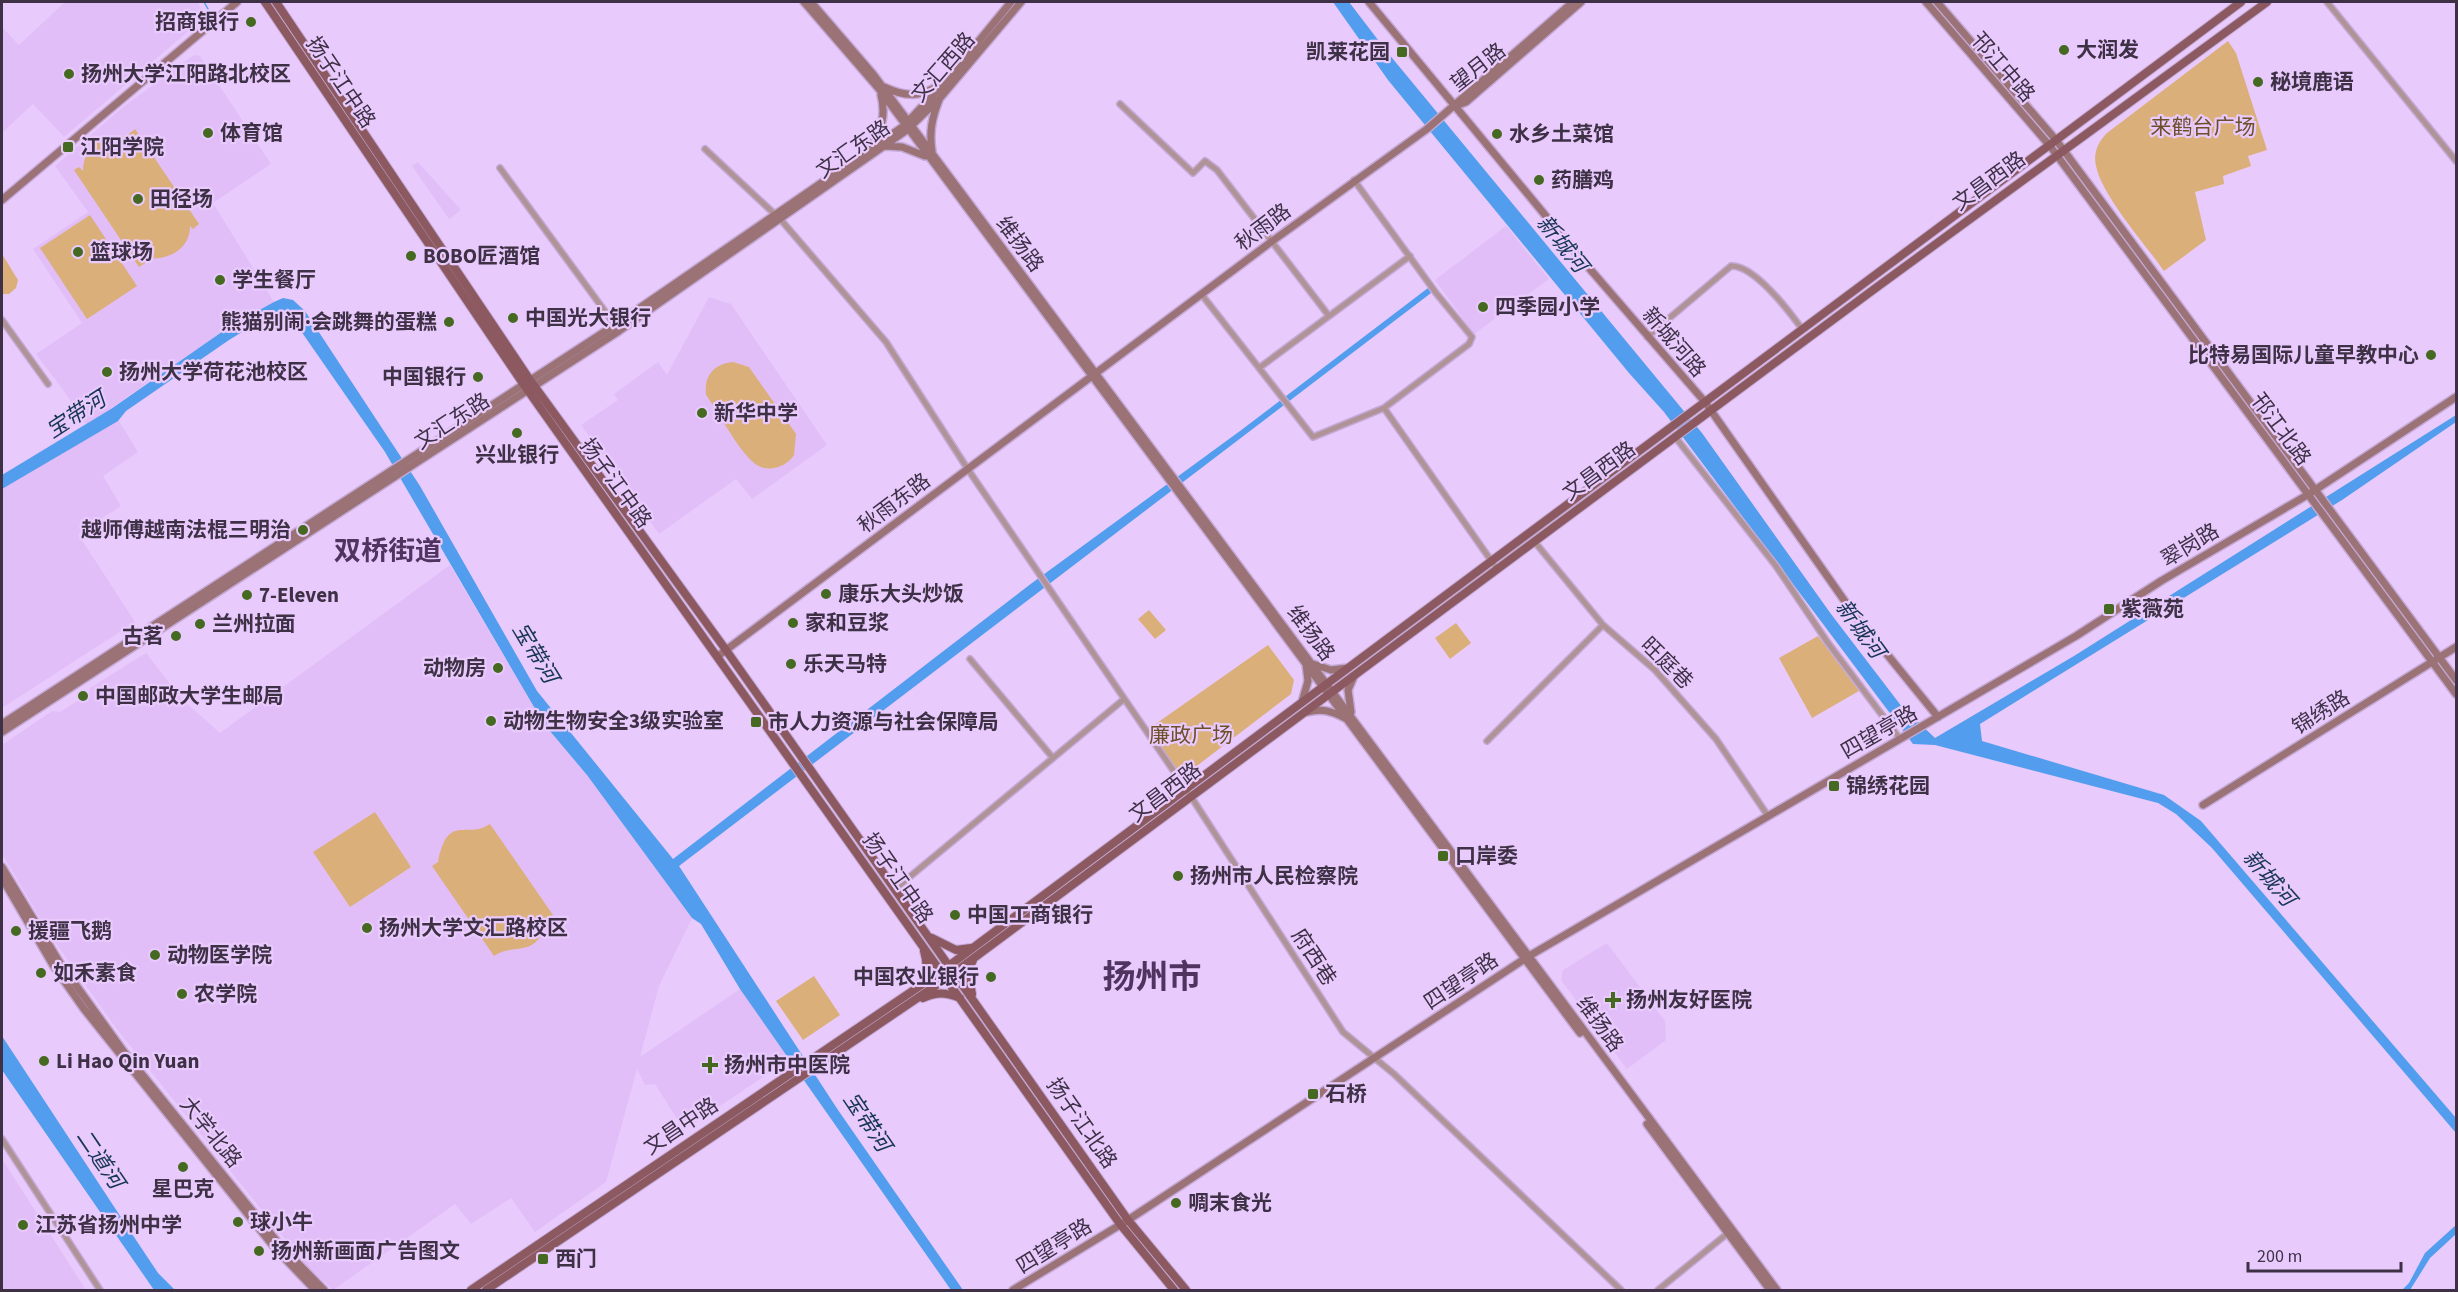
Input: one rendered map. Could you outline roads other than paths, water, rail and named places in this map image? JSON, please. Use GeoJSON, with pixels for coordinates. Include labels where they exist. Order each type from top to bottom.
{"type":"FeatureCollection","features":[{"type":"Feature","properties":{"kind":"main road"},"geometry":{"type":"LineString","coordinates":[[2,200],[237,2]]}},
{"type":"Feature","properties":{"kind":"main road","name":"扬子江中路"},"geometry":{"type":"LineString","coordinates":[[265,2],[718,656],[799,761],[810,770],[952,969]]}},
{"type":"Feature","properties":{"kind":"main road","name":"扬子江中路"},"geometry":{"type":"LineString","coordinates":[[276,2],[529,386],[726,650],[799,761],[803,775],[944,975]]}},
{"type":"Feature","properties":{"kind":"main road","name":"维扬路"},"geometry":{"type":"LineString","coordinates":[[804,2],[881,88]]}},
{"type":"Feature","properties":{"kind":"main road","name":"维扬路"},"geometry":{"type":"LineString","coordinates":[[811,2],[881,88],[1777,1290]]}},
{"type":"Feature","properties":{"kind":"main road","name":"文汇西路"},"geometry":{"type":"LineString","coordinates":[[908,126],[1011,2]]}},
{"type":"Feature","properties":{"kind":"main road","name":"文汇西路"},"geometry":{"type":"LineString","coordinates":[[908,126],[940,98],[1021,2]]}},
{"type":"Feature","properties":{"kind":"main road","name":"新城河路"},"geometry":{"type":"LineString","coordinates":[[1369,2],[1647,337],[1705,402],[1851,610],[1938,717]]}},
{"type":"Feature","properties":{"kind":"main road","name":"望月路"},"geometry":{"type":"LineString","coordinates":[[1456,106],[1463,97],[1574,2]]}},
{"type":"Feature","properties":{"kind":"main road","name":"望月路"},"geometry":{"type":"LineString","coordinates":[[1456,106],[1466,102],[1581,2]]}},
{"type":"Feature","properties":{"kind":"main road","name":"邗江中路"},"geometry":{"type":"LineString","coordinates":[[1926,2],[2053,143]]}},
{"type":"Feature","properties":{"kind":"main road","name":"邗江中路"},"geometry":{"type":"LineString","coordinates":[[1936,2],[2060,153]]}},
{"type":"Feature","properties":{"kind":"main road","name":"文昌西路"},"geometry":{"type":"LineString","coordinates":[[952,969],[974,958],[1302,702],[2241,2]]}},
{"type":"Feature","properties":{"kind":"main road","name":"文昌西路"},"geometry":{"type":"LineString","coordinates":[[952,969],[972,948],[1187,792],[1331,693],[2267,2]]}},
{"type":"Feature","properties":{"kind":"main road"},"geometry":{"type":"LineString","coordinates":[[869,150],[882,126],[885,109],[881,88],[907,96],[927,93],[945,82]]}},
{"type":"Feature","properties":{"kind":"main road"},"geometry":{"type":"LineString","coordinates":[[885,146],[902,147],[930,156],[932,119],[940,98]]}},
{"type":"Feature","properties":{"kind":"main road","name":"秋雨路"},"geometry":{"type":"LineString","coordinates":[[1095,376],[1271,242],[1456,106]]}},
{"type":"Feature","properties":{"kind":"main road","name":"文汇东路"},"geometry":{"type":"LineString","coordinates":[[529,386],[615,325],[779,217],[869,150],[908,126]]}},
{"type":"Feature","properties":{"kind":"main road","name":"文汇东路"},"geometry":{"type":"LineString","coordinates":[[2,724],[529,386],[885,146],[908,126]]}},
{"type":"Feature","properties":{"kind":"main road","name":"邗江北路"},"geometry":{"type":"LineString","coordinates":[[2060,153],[2317,489],[2328,514],[2457,694]]}},
{"type":"Feature","properties":{"kind":"main road","name":"邗江北路"},"geometry":{"type":"LineString","coordinates":[[2060,153],[2314,502],[2328,514],[2457,680]]}},
{"type":"Feature","properties":{"kind":"main road","name":"秋雨东路"},"geometry":{"type":"LineString","coordinates":[[718,656],[967,468],[1095,376]]}},
{"type":"Feature","properties":{"kind":"main road","name":"翠岗路"},"geometry":{"type":"LineString","coordinates":[[1938,717],[2309,494],[2457,397]]}},
{"type":"Feature","properties":{"kind":"main road","name":"文汇东路"},"geometry":{"type":"LineString","coordinates":[[2,732],[378,483]]}},
{"type":"Feature","properties":{"kind":"main road","name":"锦绣路"},"geometry":{"type":"LineString","coordinates":[[2203,806],[2457,647]]}},
{"type":"Feature","properties":{"kind":"main road"},"geometry":{"type":"LineString","coordinates":[[1302,702],[1308,681],[1309,664],[1331,670],[1348,668]]}},
{"type":"Feature","properties":{"kind":"main road"},"geometry":{"type":"LineString","coordinates":[[1304,712],[1319,709],[1350,718],[1348,690],[1354,676]]}},
{"type":"Feature","properties":{"kind":"main road","name":"四望亭路"},"geometry":{"type":"LineString","coordinates":[[1013,1290],[1124,1222],[1527,957],[1938,717]]}},
{"type":"Feature","properties":{"kind":"main road","name":"大学北路"},"geometry":{"type":"LineString","coordinates":[[2,867],[60,963],[124,1052],[279,1244],[324,1290]]}},
{"type":"Feature","properties":{"kind":"main road","name":"大学北路"},"geometry":{"type":"LineString","coordinates":[[2,878],[53,965],[84,1009],[274,1247],[315,1290]]}},
{"type":"Feature","properties":{"kind":"main road"},"geometry":{"type":"LineString","coordinates":[[929,936],[956,950],[972,948]]}},
{"type":"Feature","properties":{"kind":"main road"},"geometry":{"type":"LineString","coordinates":[[919,986],[926,973],[927,961],[920,940]]}},
{"type":"Feature","properties":{"kind":"main road","name":"维扬路"},"geometry":{"type":"LineString","coordinates":[[1527,957],[1770,1290]]}},
{"type":"Feature","properties":{"kind":"main road"},"geometry":{"type":"LineString","coordinates":[[974,958],[968,971],[975,1001]]}},
{"type":"Feature","properties":{"kind":"main road"},"geometry":{"type":"LineString","coordinates":[[944,975],[952,969]]}},
{"type":"Feature","properties":{"kind":"main road","name":"扬子江北路"},"geometry":{"type":"LineString","coordinates":[[952,969],[1124,1222],[1186,1290]]}},
{"type":"Feature","properties":{"kind":"main road","name":"扬子江北路"},"geometry":{"type":"LineString","coordinates":[[944,975],[1174,1290]]}},
{"type":"Feature","properties":{"kind":"main road","name":"文昌中路"},"geometry":{"type":"LineString","coordinates":[[814,1063],[919,986],[944,975]]}},
{"type":"Feature","properties":{"kind":"main road","name":"文昌中路"},"geometry":{"type":"LineString","coordinates":[[471,1290],[797,1074],[905,1006],[944,975]]}},
{"type":"Feature","properties":{"kind":"main road"},"geometry":{"type":"LineString","coordinates":[[905,1006],[934,993],[946,993],[961,999]]}},
{"type":"Feature","properties":{"kind":"main road","name":"文昌中路"},"geometry":{"type":"LineString","coordinates":[[486,1290],[797,1074]]}},
{"type":"Feature","properties":{"kind":"street"},"geometry":{"type":"LineString","coordinates":[[2328,2],[2457,160]]}},
{"type":"Feature","properties":{"kind":"street"},"geometry":{"type":"LineString","coordinates":[[1120,104],[1193,173],[1205,161],[1217,170],[1329,316]]}},
{"type":"Feature","properties":{"kind":"street","name":"府西巷"},"geometry":{"type":"LineString","coordinates":[[705,149],[779,217],[886,342],[967,468],[1187,792],[1343,1032],[1375,1059],[1621,1290]]}},
{"type":"Feature","properties":{"kind":"street"},"geometry":{"type":"LineString","coordinates":[[500,168],[615,325]]}},
{"type":"Feature","properties":{"kind":"street"},"geometry":{"type":"LineString","coordinates":[[1202,295],[1313,437],[1384,408],[1469,345],[1472,339],[1354,180]]}},
{"type":"Feature","properties":{"kind":"street"},"geometry":{"type":"LineString","coordinates":[[1259,368],[1410,256]]}},
{"type":"Feature","properties":{"kind":"street"},"geometry":{"type":"LineString","coordinates":[[1647,337],[1731,266],[1738,266],[1769,289],[1802,328]]}},
{"type":"Feature","properties":{"kind":"street"},"geometry":{"type":"LineString","coordinates":[[2,320],[48,384]]}},
{"type":"Feature","properties":{"kind":"street"},"geometry":{"type":"LineString","coordinates":[[1384,408],[1497,569]]}},
{"type":"Feature","properties":{"kind":"street"},"geometry":{"type":"LineString","coordinates":[[1677,436],[1776,566],[1828,643],[1902,737]]}},
{"type":"Feature","properties":{"kind":"street","name":"旺庭巷"},"geometry":{"type":"LineString","coordinates":[[1534,541],[1603,625],[1655,670],[1716,739],[1768,816]]}},
{"type":"Feature","properties":{"kind":"street"},"geometry":{"type":"LineString","coordinates":[[1487,741],[1603,625]]}},
{"type":"Feature","properties":{"kind":"street"},"geometry":{"type":"LineString","coordinates":[[970,659],[1053,758]]}},
{"type":"Feature","properties":{"kind":"street"},"geometry":{"type":"LineString","coordinates":[[896,889],[1123,700]]}},
{"type":"Feature","properties":{"kind":"street"},"geometry":{"type":"LineString","coordinates":[[2,1139],[100,1290]]}},
{"type":"Feature","properties":{"kind":"street"},"geometry":{"type":"LineString","coordinates":[[1658,1290],[1728,1233]]}},
{"type":"Feature","properties":{"kind":"water"},"geometry":{"type":"Polygon","coordinates":[[[1333,2],[1349,2],[1388,53],[1702,433],[1831,614],[1912,720],[1915,719],[1935,738],[2074,656],[2456,415],[2456,422],[2342,500],[1980,724],[1982,741],[2164,795],[2201,821],[2456,1118],[2456,1133],[2212,848],[2176,814],[2158,803],[1935,745],[1913,744],[1664,412],[1629,373],[1388,80],[1333,2]]]}},
{"type":"Feature","properties":{"kind":"water"},"geometry":{"type":"Polygon","coordinates":[[[1428,288],[1431,293],[679,866],[838,1110],[963,1290],[951,1290],[740,989],[701,924],[692,918],[587,775],[544,724],[385,452],[294,321],[280,315],[247,329],[126,411],[118,421],[2,489],[2,475],[111,409],[229,327],[283,298],[293,300],[305,311],[420,486],[537,691],[673,859],[1032,583],[1240,431],[1428,288]]]}},
{"type":"Feature","properties":{"kind":"water"},"geometry":{"type":"Polygon","coordinates":[[[2,1036],[158,1273],[175,1290],[154,1290],[2,1070],[2,1036]]]}},
{"type":"Feature","properties":{"kind":"water"},"geometry":{"type":"Polygon","coordinates":[[[2456,1225],[2456,1234],[2430,1258],[2410,1290],[2402,1290],[2409,1283],[2425,1253],[2456,1225]]]}},
{"type":"Feature","properties":{"kind":"waterway"},"geometry":{"type":"LineString","coordinates":[[204,2],[208,9]]}},
{"type":"Feature","properties":{"kind":"place","name":"招商银行"},"geometry":{"type":"Point","coordinates":[251,22]}},
{"type":"Feature","properties":{"kind":"place","name":"大润发"},"geometry":{"type":"Point","coordinates":[2064,50]}},
{"type":"Feature","properties":{"kind":"place","name":"凯莱花园"},"geometry":{"type":"Point","coordinates":[1402,52]}},
{"type":"Feature","properties":{"kind":"place","name":"扬州大学江阳路北校区"},"geometry":{"type":"Point","coordinates":[69,74]}},
{"type":"Feature","properties":{"kind":"place","name":"秘境鹿语"},"geometry":{"type":"Point","coordinates":[2258,82]}},
{"type":"Feature","properties":{"kind":"place","name":"体育馆"},"geometry":{"type":"Point","coordinates":[208,133]}},
{"type":"Feature","properties":{"kind":"place","name":"水乡土菜馆"},"geometry":{"type":"Point","coordinates":[1497,134]}},
{"type":"Feature","properties":{"kind":"place","name":"江阳学院"},"geometry":{"type":"Point","coordinates":[68,147]}},
{"type":"Feature","properties":{"kind":"place","name":"药膳鸡"},"geometry":{"type":"Point","coordinates":[1539,180]}},
{"type":"Feature","properties":{"kind":"place","name":"田径场"},"geometry":{"type":"Point","coordinates":[138,199]}},
{"type":"Feature","properties":{"kind":"place","name":"篮球场"},"geometry":{"type":"Point","coordinates":[78,252]}},
{"type":"Feature","properties":{"kind":"place","name":"BOBO匠酒馆"},"geometry":{"type":"Point","coordinates":[411,256]}},
{"type":"Feature","properties":{"kind":"place","name":"学生餐厅"},"geometry":{"type":"Point","coordinates":[220,280]}},
{"type":"Feature","properties":{"kind":"place","name":"四季园小学"},"geometry":{"type":"Point","coordinates":[1483,307]}},
{"type":"Feature","properties":{"kind":"place","name":"中国光大银行"},"geometry":{"type":"Point","coordinates":[513,318]}},
{"type":"Feature","properties":{"kind":"place","name":"熊猫别闹·会跳舞的蛋糕"},"geometry":{"type":"Point","coordinates":[449,322]}},
{"type":"Feature","properties":{"kind":"place","name":"比特易国际儿童早教中心"},"geometry":{"type":"Point","coordinates":[2431,355]}},
{"type":"Feature","properties":{"kind":"place","name":"扬州大学荷花池校区"},"geometry":{"type":"Point","coordinates":[107,372]}},
{"type":"Feature","properties":{"kind":"place","name":"中国银行"},"geometry":{"type":"Point","coordinates":[478,377]}},
{"type":"Feature","properties":{"kind":"place","name":"新华中学"},"geometry":{"type":"Point","coordinates":[702,413]}},
{"type":"Feature","properties":{"kind":"place","name":"兴业银行"},"geometry":{"type":"Point","coordinates":[517,433]}},
{"type":"Feature","properties":{"kind":"place","name":"越师傅越南法棍三明治"},"geometry":{"type":"Point","coordinates":[303,530]}},
{"type":"Feature","properties":{"kind":"place","name":"康乐大头炒饭"},"geometry":{"type":"Point","coordinates":[826,594]}},
{"type":"Feature","properties":{"kind":"place","name":"7-Eleven"},"geometry":{"type":"Point","coordinates":[247,595]}},
{"type":"Feature","properties":{"kind":"place","name":"紫薇苑"},"geometry":{"type":"Point","coordinates":[2109,609]}},
{"type":"Feature","properties":{"kind":"place","name":"家和豆浆"},"geometry":{"type":"Point","coordinates":[793,623]}},
{"type":"Feature","properties":{"kind":"place","name":"兰州拉面"},"geometry":{"type":"Point","coordinates":[200,624]}},
{"type":"Feature","properties":{"kind":"place","name":"古茗"},"geometry":{"type":"Point","coordinates":[176,636]}},
{"type":"Feature","properties":{"kind":"place","name":"乐天马特"},"geometry":{"type":"Point","coordinates":[791,664]}},
{"type":"Feature","properties":{"kind":"place","name":"动物房"},"geometry":{"type":"Point","coordinates":[498,668]}},
{"type":"Feature","properties":{"kind":"place","name":"中国邮政大学生邮局"},"geometry":{"type":"Point","coordinates":[83,696]}},
{"type":"Feature","properties":{"kind":"place","name":"动物生物安全3级实验室"},"geometry":{"type":"Point","coordinates":[491,721]}},
{"type":"Feature","properties":{"kind":"place","name":"市人力资源与社会保障局"},"geometry":{"type":"Point","coordinates":[756,722]}},
{"type":"Feature","properties":{"kind":"place","name":"锦绣花园"},"geometry":{"type":"Point","coordinates":[1834,786]}},
{"type":"Feature","properties":{"kind":"place","name":"口岸委"},"geometry":{"type":"Point","coordinates":[1443,856]}},
{"type":"Feature","properties":{"kind":"place","name":"扬州市人民检察院"},"geometry":{"type":"Point","coordinates":[1178,876]}},
{"type":"Feature","properties":{"kind":"place","name":"中国工商银行"},"geometry":{"type":"Point","coordinates":[955,915]}},
{"type":"Feature","properties":{"kind":"place","name":"扬州大学文汇路校区"},"geometry":{"type":"Point","coordinates":[367,928]}},
{"type":"Feature","properties":{"kind":"place","name":"援疆飞鹅"},"geometry":{"type":"Point","coordinates":[16,931]}},
{"type":"Feature","properties":{"kind":"place","name":"动物医学院"},"geometry":{"type":"Point","coordinates":[155,955]}},
{"type":"Feature","properties":{"kind":"place","name":"如禾素食"},"geometry":{"type":"Point","coordinates":[41,973]}},
{"type":"Feature","properties":{"kind":"place","name":"中国农业银行"},"geometry":{"type":"Point","coordinates":[991,977]}},
{"type":"Feature","properties":{"kind":"place","name":"农学院"},"geometry":{"type":"Point","coordinates":[182,994]}},
{"type":"Feature","properties":{"kind":"place","name":"扬州友好医院"},"geometry":{"type":"Point","coordinates":[1613,1000]}},
{"type":"Feature","properties":{"kind":"place","name":"Li Hao Qin Yuan"},"geometry":{"type":"Point","coordinates":[44,1061]}},
{"type":"Feature","properties":{"kind":"place","name":"扬州市中医院"},"geometry":{"type":"Point","coordinates":[710,1065]}},
{"type":"Feature","properties":{"kind":"place","name":"石桥"},"geometry":{"type":"Point","coordinates":[1313,1094]}},
{"type":"Feature","properties":{"kind":"place","name":"星巴克"},"geometry":{"type":"Point","coordinates":[183,1167]}},
{"type":"Feature","properties":{"kind":"place","name":"啁末食光"},"geometry":{"type":"Point","coordinates":[1176,1203]}},
{"type":"Feature","properties":{"kind":"place","name":"球小牛"},"geometry":{"type":"Point","coordinates":[238,1222]}},
{"type":"Feature","properties":{"kind":"place","name":"江苏省扬州中学"},"geometry":{"type":"Point","coordinates":[23,1225]}},
{"type":"Feature","properties":{"kind":"place","name":"扬州新画面广告图文"},"geometry":{"type":"Point","coordinates":[259,1251]}},
{"type":"Feature","properties":{"kind":"place","name":"西门"},"geometry":{"type":"Point","coordinates":[543,1259]}},
{"type":"Feature","properties":{"kind":"district","name":"双桥街道"},"geometry":{"type":"Point","coordinates":[388,551]}},
{"type":"Feature","properties":{"kind":"district","name":"扬州市"},"geometry":{"type":"Point","coordinates":[1152,977]}},
{"type":"Feature","properties":{"kind":"park label","name":"来鹤台广场"},"geometry":{"type":"Point","coordinates":[2203,127]}},
{"type":"Feature","properties":{"kind":"park label","name":"廉政广场"},"geometry":{"type":"Point","coordinates":[1191,735]}},
{"type":"Feature","properties":{"kind":"water label","name":"新城河"},"geometry":{"type":"Point","coordinates":[1562,244]}},
{"type":"Feature","properties":{"kind":"water label","name":"宝带河"},"geometry":{"type":"Point","coordinates":[76,415]}},
{"type":"Feature","properties":{"kind":"water label","name":"新城河"},"geometry":{"type":"Point","coordinates":[1860,629]}},
{"type":"Feature","properties":{"kind":"water label","name":"宝带河"},"geometry":{"type":"Point","coordinates":[535,653]}},
{"type":"Feature","properties":{"kind":"water label","name":"新城河"},"geometry":{"type":"Point","coordinates":[2269,878]}},
{"type":"Feature","properties":{"kind":"water label","name":"宝带河"},"geometry":{"type":"Point","coordinates":[867,1122]}},
{"type":"Feature","properties":{"kind":"water label","name":"二道河"},"geometry":{"type":"Point","coordinates":[100,1159]}}]}
